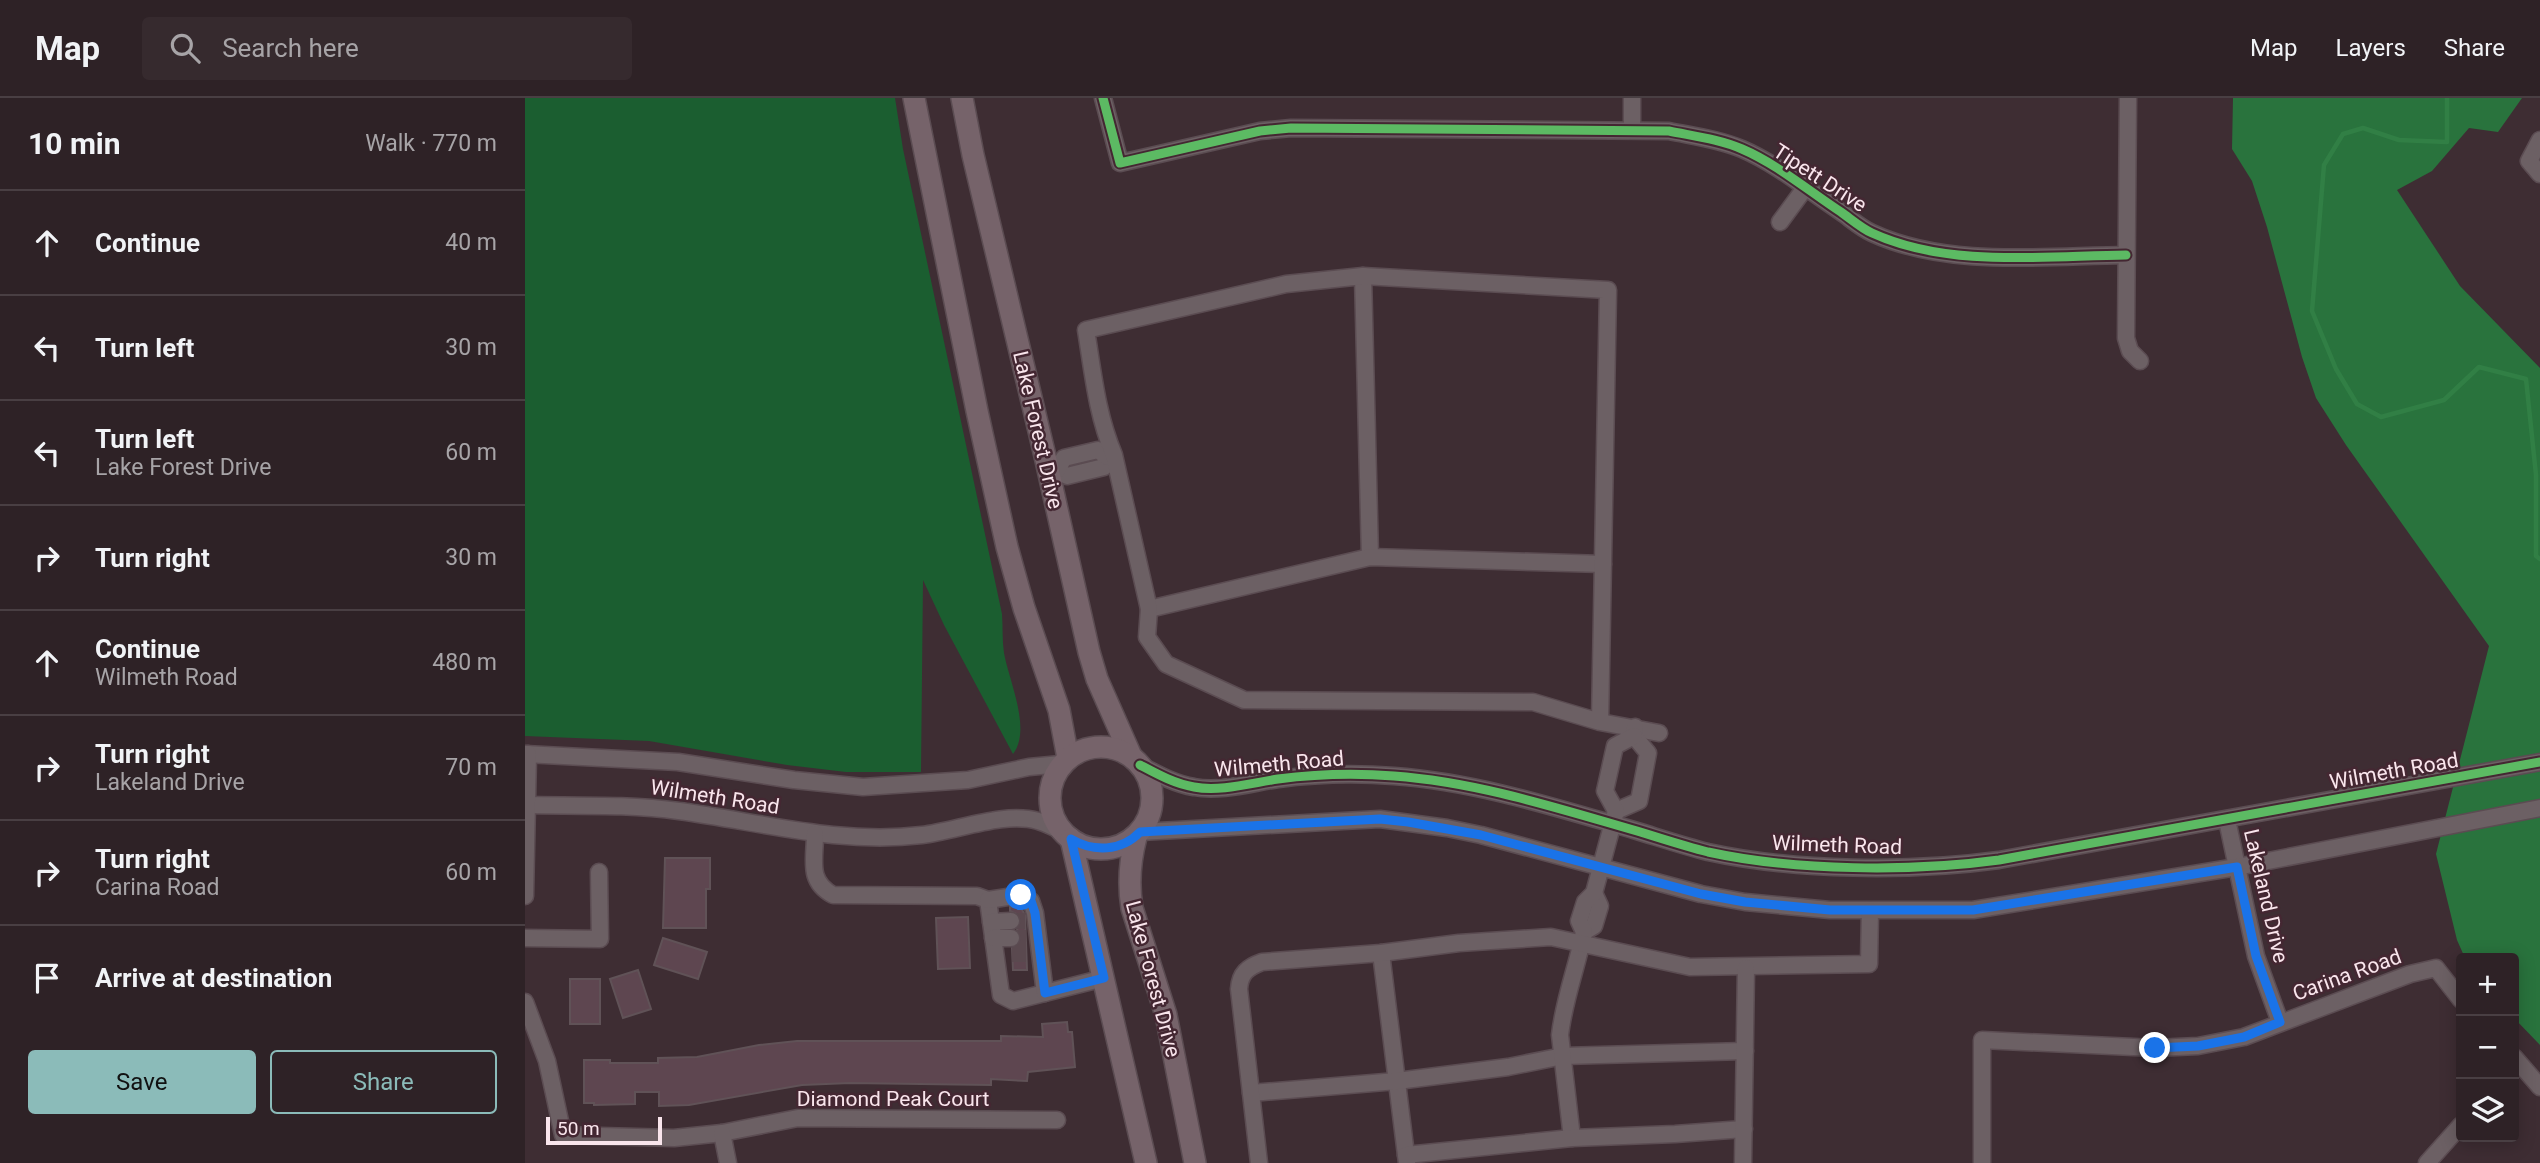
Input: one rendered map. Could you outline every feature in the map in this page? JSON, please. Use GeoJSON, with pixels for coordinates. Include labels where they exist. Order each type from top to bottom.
{"type":"FeatureCollection","features":[{"type":"Feature","properties":{"kind":"main road"},"geometry":{"type":"LineString","coordinates":[[914,98],[1004,533],[1024,608],[1059,710],[1064,761]]}},
{"type":"Feature","properties":{"kind":"main road","name":"Lake Forest Drive"},"geometry":{"type":"LineString","coordinates":[[962,98],[973,155],[1053,471],[1091,661],[1135,761]]}},
{"type":"Feature","properties":{"kind":"main road"},"geometry":{"type":"LineString","coordinates":[[1066,835],[1080,845],[1103,849],[1114,847],[1138,834],[1147,818],[1152,796],[1150,785],[1135,761],[1111,748],[1088,749],[1064,761],[1054,778],[1050,800],[1052,811],[1066,835],[1104,978],[1146,1163]]}},
{"type":"Feature","properties":{"kind":"main road","name":"Lake Forest Drive"},"geometry":{"type":"LineString","coordinates":[[1138,834],[1131,858],[1129,892],[1166,1014],[1195,1163]]}},
{"type":"Feature","properties":{"kind":"street","name":"Tipett Drive"},"geometry":{"type":"LineString","coordinates":[[1103,98],[1120,163],[1260,131],[1291,128],[1669,131],[1742,149],[1770,164],[1870,232],[1911,248],[1990,256],[2126,255]]}},
{"type":"Feature","properties":{"kind":"street"},"geometry":{"type":"LineString","coordinates":[[1632,98],[1632,130]]}},
{"type":"Feature","properties":{"kind":"street"},"geometry":{"type":"LineString","coordinates":[[2128,98],[2126,338],[2130,351],[2140,361]]}},
{"type":"Feature","properties":{"kind":"street"},"geometry":{"type":"LineString","coordinates":[[2540,141],[2529,161],[2540,174]]}},
{"type":"Feature","properties":{"kind":"street"},"geometry":{"type":"LineString","coordinates":[[1780,222],[1805,188]]}},
{"type":"Feature","properties":{"kind":"street"},"geometry":{"type":"LineString","coordinates":[[1363,276],[1370,557]]}},
{"type":"Feature","properties":{"kind":"street"},"geometry":{"type":"LineString","coordinates":[[1600,722],[1608,290],[1363,276],[1286,284],[1086,330],[1097,401],[1149,609],[1147,637],[1165,664],[1244,700],[1532,702],[1600,722],[1635,732],[1659,733]]}},
{"type":"Feature","properties":{"kind":"street"},"geometry":{"type":"LineString","coordinates":[[1053,471],[1064,458],[1098,450],[1110,456]]}},
{"type":"Feature","properties":{"kind":"street"},"geometry":{"type":"LineString","coordinates":[[1149,609],[1370,557],[1603,564]]}},
{"type":"Feature","properties":{"kind":"street"},"geometry":{"type":"LineString","coordinates":[[1614,817],[1639,801],[1648,753],[1635,732]]}},
{"type":"Feature","properties":{"kind":"street"},"geometry":{"type":"LineString","coordinates":[[1572,1138],[1560,1035],[1562,1018],[1583,937],[1579,921],[1585,902],[1594,893],[1614,817],[1605,791],[1615,746],[1635,732]]}},
{"type":"Feature","properties":{"kind":"street","name":"Wilmeth Road"},"geometry":{"type":"LineString","coordinates":[[526,754],[678,761],[794,780],[863,787],[968,780],[1064,761]]}},
{"type":"Feature","properties":{"kind":"street"},"geometry":{"type":"LineString","coordinates":[[525,896],[526,754]]}},
{"type":"Feature","properties":{"kind":"street","name":"Wilmeth Road"},"geometry":{"type":"LineString","coordinates":[[1135,761],[1174,781],[1193,787],[1213,788],[1310,775],[1395,776],[1463,785],[1614,817],[1708,852],[1771,862],[1861,867],[1964,865],[2540,762]]}},
{"type":"Feature","properties":{"kind":"street","name":"Wilmeth Road"},"geometry":{"type":"LineString","coordinates":[[526,805],[635,807],[680,811],[853,838],[922,835],[1013,818],[1037,820],[1066,835]]}},
{"type":"Feature","properties":{"kind":"street"},"geometry":{"type":"LineString","coordinates":[[1138,834],[1380,819],[1469,833],[1701,894],[1745,902],[1830,910],[1973,910],[2237,867],[2540,808]]}},
{"type":"Feature","properties":{"kind":"street","name":"Lakeland Drive"},"geometry":{"type":"LineString","coordinates":[[2227,820],[2256,956],[2280,1022]]}},
{"type":"Feature","properties":{"kind":"street"},"geometry":{"type":"LineString","coordinates":[[815,834],[814,877],[821,889],[833,895],[977,896],[988,900],[1021,895],[1031,901],[1024,929],[1010,946],[1001,995],[1013,1001],[1104,978]]}},
{"type":"Feature","properties":{"kind":"street"},"geometry":{"type":"LineString","coordinates":[[525,938],[600,939],[599,872]]}},
{"type":"Feature","properties":{"kind":"street"},"geometry":{"type":"LineString","coordinates":[[988,900],[1010,946],[1045,993]]}},
{"type":"Feature","properties":{"kind":"street"},"geometry":{"type":"LineString","coordinates":[[1259,1163],[1239,989],[1244,972],[1262,962],[1517,939],[1583,937],[1690,967],[1868,964],[1870,911]]}},
{"type":"Feature","properties":{"kind":"street"},"geometry":{"type":"LineString","coordinates":[[1010,946],[1024,929]]}},
{"type":"Feature","properties":{"kind":"street"},"geometry":{"type":"LineString","coordinates":[[1381,953],[1407,1159],[1572,1138],[1744,1129]]}},
{"type":"Feature","properties":{"kind":"street"},"geometry":{"type":"LineString","coordinates":[[1743,1163],[1746,968]]}},
{"type":"Feature","properties":{"kind":"street","name":"Carina Road"},"geometry":{"type":"LineString","coordinates":[[1982,1163],[1982,1040],[2155,1048],[2198,1046],[2244,1037],[2410,974],[2436,968],[2456,994]]}},
{"type":"Feature","properties":{"kind":"street","name":"Diamond Peak Court"},"geometry":{"type":"LineString","coordinates":[[525,1002],[547,1062],[562,1135],[674,1138],[722,1133],[798,1118],[1057,1120]]}},
{"type":"Feature","properties":{"kind":"street"},"geometry":{"type":"LineString","coordinates":[[1251,1093],[1397,1081],[1508,1067],[1563,1056],[1745,1051]]}},
{"type":"Feature","properties":{"kind":"street"},"geometry":{"type":"LineString","coordinates":[[2519,1066],[2540,1087]]}},
{"type":"Feature","properties":{"kind":"street"},"geometry":{"type":"LineString","coordinates":[[2427,1163],[2456,1131]]}},
{"type":"Feature","properties":{"kind":"street"},"geometry":{"type":"LineString","coordinates":[[722,1133],[728,1163]]}},
{"type":"Feature","properties":{"kind":"green space"},"geometry":{"type":"Polygon","coordinates":[[[525,98],[895,98],[903,149],[1002,614],[1004,653],[1020,719],[1018,744],[1013,754],[923,580],[921,772],[846,772],[787,765],[649,741],[525,736],[525,98]]]}},
{"type":"Feature","properties":{"kind":"green space"},"geometry":{"type":"Polygon","coordinates":[[[2233,98],[2522,98],[2498,132],[2469,128],[2432,171],[2397,190],[2460,286],[2540,368],[2540,1045],[2519,1023],[2519,953],[2463,953],[2457,940],[2436,854],[2489,646],[2346,445],[2316,398],[2252,181],[2232,149],[2233,98]]]}},
{"type":"Feature","properties":{"kind":"building"},"geometry":{"type":"Polygon","coordinates":[[[665,858],[710,858],[710,889],[706,889],[706,928],[663,928],[665,858]]]}},
{"type":"Feature","properties":{"kind":"building"},"geometry":{"type":"Polygon","coordinates":[[[1020,906],[1025,915],[1027,970],[1013,970],[1012,948],[1020,943],[1021,937],[1017,930],[1021,921],[1019,915],[1010,911],[1010,907],[1020,906]]]}},
{"type":"Feature","properties":{"kind":"building"},"geometry":{"type":"Polygon","coordinates":[[[968,917],[970,968],[938,969],[936,918],[968,917]]]}},
{"type":"Feature","properties":{"kind":"building"},"geometry":{"type":"Polygon","coordinates":[[[663,938],[707,952],[698,979],[654,965],[663,938]]]}},
{"type":"Feature","properties":{"kind":"building"},"geometry":{"type":"Polygon","coordinates":[[[638,970],[651,1009],[623,1018],[610,979],[638,970]]]}},
{"type":"Feature","properties":{"kind":"building"},"geometry":{"type":"Polygon","coordinates":[[[570,979],[600,979],[600,1024],[570,1024],[570,979]]]}},
{"type":"Feature","properties":{"kind":"building"},"geometry":{"type":"Polygon","coordinates":[[[1067,1022],[1068,1032],[1072,1032],[1075,1067],[1028,1072],[1027,1081],[991,1079],[991,1085],[802,1085],[689,1105],[659,1106],[659,1092],[635,1092],[635,1104],[584,1103],[584,1060],[658,1063],[658,1058],[697,1057],[797,1041],[1001,1041],[1001,1036],[1043,1037],[1042,1024],[1067,1022]]]}},
{"type":"Feature","properties":{"kind":"waterway"},"geometry":{"type":"LineString","coordinates":[[2447,98],[2447,142],[2399,140],[2363,128],[2343,134],[2324,165],[2312,311],[2336,369],[2357,404],[2381,417],[2444,400],[2479,367],[2526,379],[2536,475],[2536,556],[2540,559]]}},
{"type":"Feature","properties":{"kind":"tunnel"},"geometry":{"type":"LineString","coordinates":[[1011,921],[1025,921]]}},
{"type":"Feature","properties":{"kind":"tunnel"},"geometry":{"type":"LineString","coordinates":[[1011,938],[1026,938]]}},
{"type":"Feature","properties":{"kind":"tunnel"},"geometry":{"type":"LineString","coordinates":[[1012,954],[1026,954]]}},
{"type":"Feature","properties":{"kind":"cycle path"},"geometry":{"type":"LineString","coordinates":[[1103,98],[1120,163],[1260,131],[1291,128],[1669,131],[1724,143],[1755,155],[1793,178],[1864,229],[1901,244],[1964,256],[1997,258],[2126,255]]}},
{"type":"Feature","properties":{"kind":"cycle path"},"geometry":{"type":"LineString","coordinates":[[1140,765],[1173,781],[1204,788],[1225,788],[1322,775],[1379,775],[1425,779],[1517,797],[1708,852],[1778,863],[1891,868],[1999,860],[2540,762]]}},
{"type":"Feature","properties":{"kind":"route"},"geometry":{"type":"LineString","coordinates":[[1021,895],[1031,901],[1035,913],[1045,993],[1104,978],[1071,839],[1080,845],[1103,849],[1128,842],[1140,832],[1380,819],[1481,835],[1701,894],[1745,902],[1870,911],[1973,910],[2237,867],[2256,956],[2280,1022],[2244,1037],[2198,1046],[2155,1048]]}}]}
